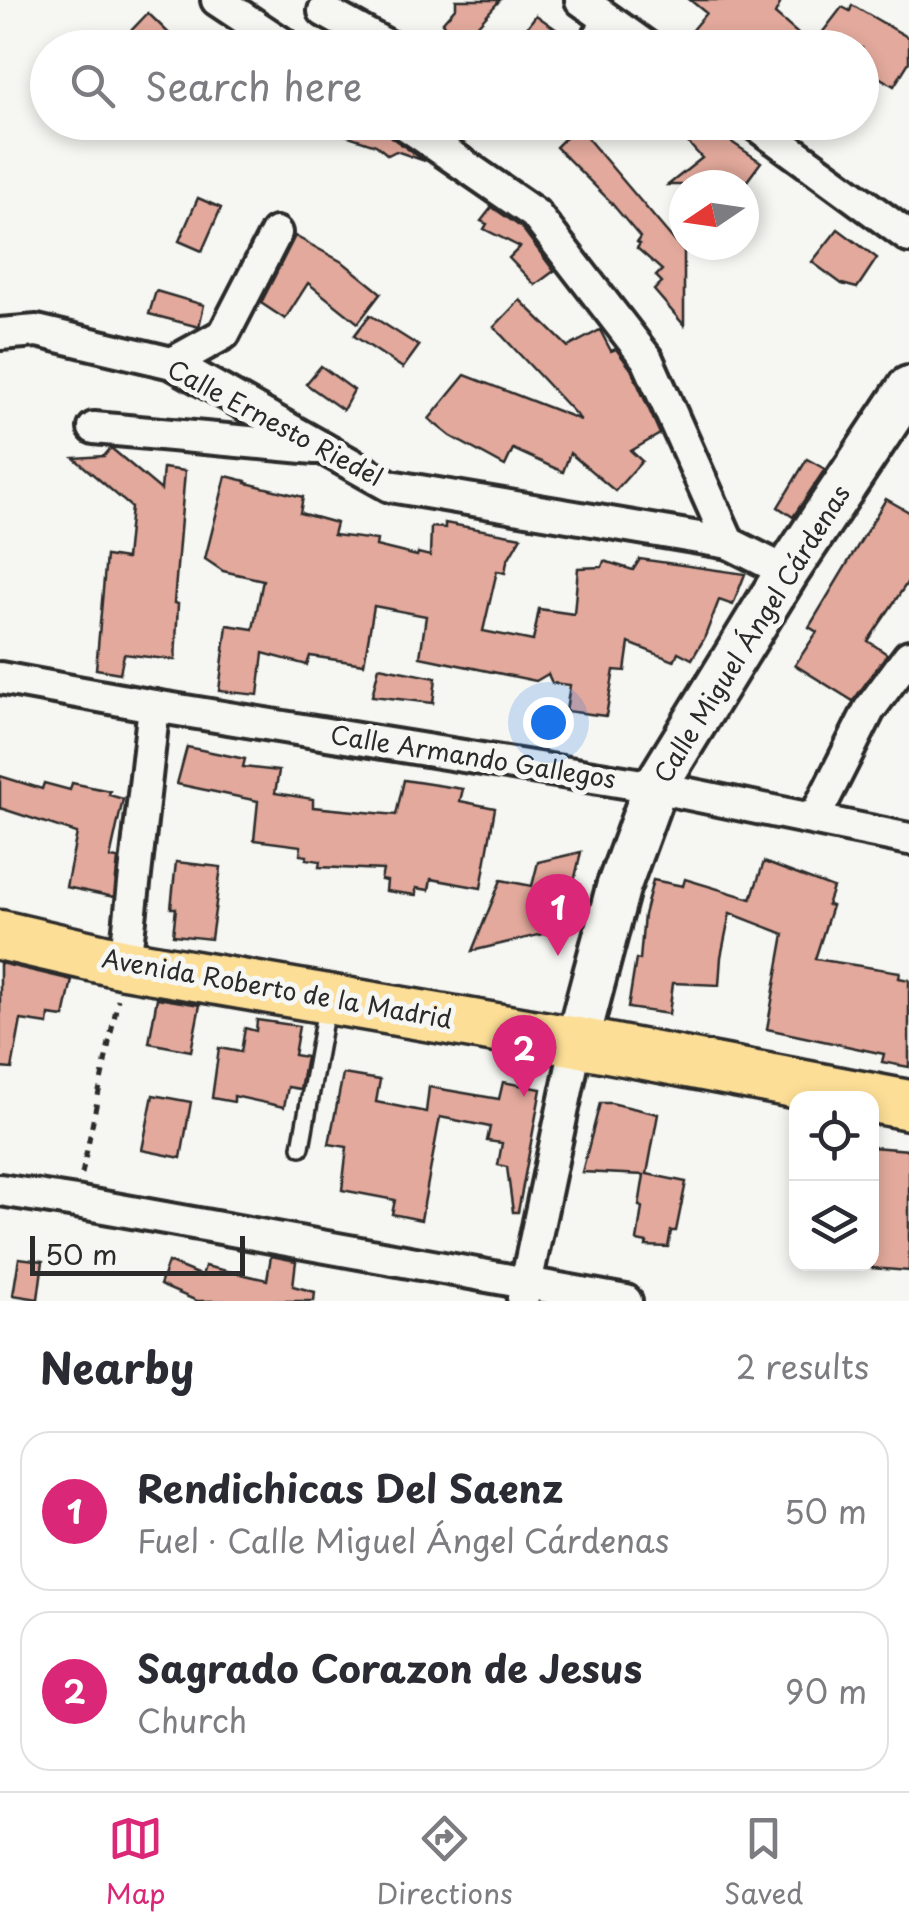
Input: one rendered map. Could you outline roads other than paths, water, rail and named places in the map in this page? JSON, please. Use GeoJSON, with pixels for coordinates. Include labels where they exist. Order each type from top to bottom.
{"type":"FeatureCollection","features":[{"type":"Feature","properties":{"kind":"main road","name":"Avenida Roberto de la Madrid"},"geometry":{"type":"LineString","coordinates":[[0,935],[125,964],[577,1042],[909,1105]]}},
{"type":"Feature","properties":{"kind":"street"},"geometry":{"type":"LineString","coordinates":[[216,0],[262,30]]}},
{"type":"Feature","properties":{"kind":"street"},"geometry":{"type":"LineString","coordinates":[[581,0],[624,30]]}},
{"type":"Feature","properties":{"kind":"street"},"geometry":{"type":"LineString","coordinates":[[324,10],[359,30]]}},
{"type":"Feature","properties":{"kind":"street"},"geometry":{"type":"LineString","coordinates":[[603,30],[610,20]]}},
{"type":"Feature","properties":{"kind":"street"},"geometry":{"type":"LineString","coordinates":[[428,140],[534,214],[646,359],[729,543]]}},
{"type":"Feature","properties":{"kind":"street"},"geometry":{"type":"LineString","coordinates":[[777,140],[909,236]]}},
{"type":"Feature","properties":{"kind":"street"},"geometry":{"type":"LineString","coordinates":[[172,362],[224,334],[276,233]]}},
{"type":"Feature","properties":{"kind":"street","name":"Calle Ernesto Riedel"},"geometry":{"type":"LineString","coordinates":[[0,334],[36,331],[172,362],[390,486],[729,543],[786,572]]}},
{"type":"Feature","properties":{"kind":"street","name":"Calle Miguel Ángel Cárdenas"},"geometry":{"type":"LineString","coordinates":[[524,1291],[577,1042],[618,888],[656,786],[786,572],[909,388]]}},
{"type":"Feature","properties":{"kind":"street"},"geometry":{"type":"LineString","coordinates":[[94,428],[326,449]]}},
{"type":"Feature","properties":{"kind":"street"},"geometry":{"type":"LineString","coordinates":[[814,819],[869,710],[909,656]]}},
{"type":"Feature","properties":{"kind":"street","name":"Calle Armando Gallegos"},"geometry":{"type":"LineString","coordinates":[[0,678],[656,786],[909,839]]}},
{"type":"Feature","properties":{"kind":"street"},"geometry":{"type":"LineString","coordinates":[[125,964],[154,706]]}},
{"type":"Feature","properties":{"kind":"street"},"geometry":{"type":"LineString","coordinates":[[0,1190],[524,1291],[626,1301]]}},
{"type":"Feature","properties":{"kind":"lane"},"geometry":{"type":"LineString","coordinates":[[301,1147],[328,999]]}},
{"type":"Feature","properties":{"kind":"place","name":"Rendichicas Del Saenz"},"geometry":{"type":"Point","coordinates":[558,956]}},
{"type":"Feature","properties":{"kind":"place","name":"Sagrado Corazon de Jesus"},"geometry":{"type":"Point","coordinates":[524,1097]}}]}
